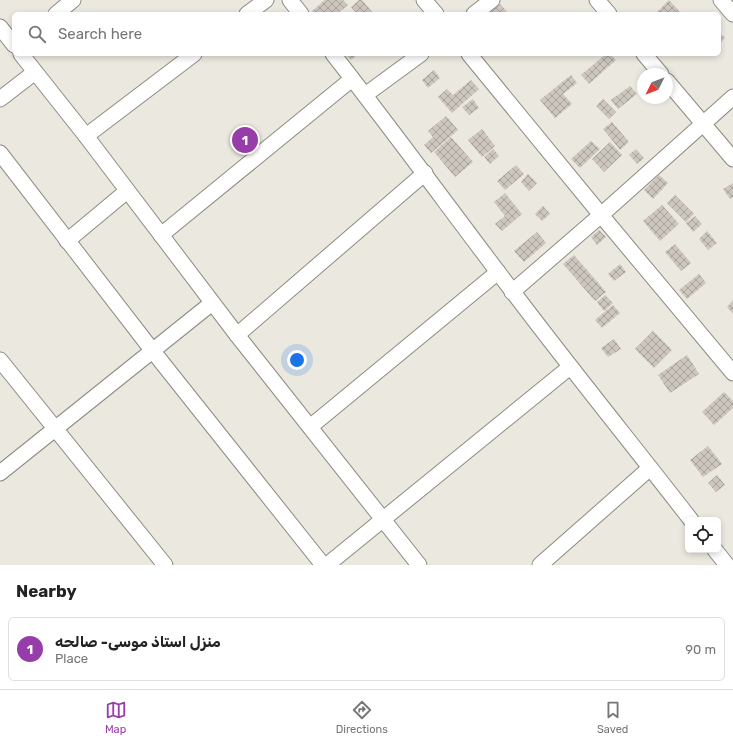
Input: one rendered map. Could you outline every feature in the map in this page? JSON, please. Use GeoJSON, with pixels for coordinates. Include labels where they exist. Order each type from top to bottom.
{"type":"FeatureCollection","features":[{"type":"Feature","properties":{"kind":"street"},"geometry":{"type":"LineString","coordinates":[[58,12],[73,0]]}},
{"type":"Feature","properties":{"kind":"street"},"geometry":{"type":"LineString","coordinates":[[250,12],[266,0]]}},
{"type":"Feature","properties":{"kind":"street"},"geometry":{"type":"LineString","coordinates":[[290,0],[299,12]]}},
{"type":"Feature","properties":{"kind":"street"},"geometry":{"type":"LineString","coordinates":[[424,0],[434,12]]}},
{"type":"Feature","properties":{"kind":"street"},"geometry":{"type":"LineString","coordinates":[[477,12],[492,0]]}},
{"type":"Feature","properties":{"kind":"street"},"geometry":{"type":"LineString","coordinates":[[597,0],[607,12]]}},
{"type":"Feature","properties":{"kind":"street"},"geometry":{"type":"LineString","coordinates":[[722,0],[733,14]]}},
{"type":"Feature","properties":{"kind":"street"},"geometry":{"type":"LineString","coordinates":[[0,27],[12,42]]}},
{"type":"Feature","properties":{"kind":"street"},"geometry":{"type":"LineString","coordinates":[[23,56],[86,136],[212,303],[418,565]]}},
{"type":"Feature","properties":{"kind":"street"},"geometry":{"type":"LineString","coordinates":[[86,136],[191,56]]}},
{"type":"Feature","properties":{"kind":"street"},"geometry":{"type":"LineString","coordinates":[[335,56],[425,173],[570,368],[689,517]]}},
{"type":"Feature","properties":{"kind":"street"},"geometry":{"type":"LineString","coordinates":[[365,95],[418,56]]}},
{"type":"Feature","properties":{"kind":"street"},"geometry":{"type":"LineString","coordinates":[[472,56],[601,216],[733,373]]}},
{"type":"Feature","properties":{"kind":"street"},"geometry":{"type":"LineString","coordinates":[[646,56],[656,68]]}},
{"type":"Feature","properties":{"kind":"street"},"geometry":{"type":"LineString","coordinates":[[0,99],[35,72]]}},
{"type":"Feature","properties":{"kind":"street"},"geometry":{"type":"LineString","coordinates":[[161,236],[352,78]]}},
{"type":"Feature","properties":{"kind":"street"},"geometry":{"type":"LineString","coordinates":[[673,88],[733,159]]}},
{"type":"Feature","properties":{"kind":"street"},"geometry":{"type":"LineString","coordinates":[[512,292],[601,216],[733,97]]}},
{"type":"Feature","properties":{"kind":"street"},"geometry":{"type":"LineString","coordinates":[[0,153],[152,350],[324,565]]}},
{"type":"Feature","properties":{"kind":"street"},"geometry":{"type":"LineString","coordinates":[[237,335],[425,173]]}},
{"type":"Feature","properties":{"kind":"street"},"geometry":{"type":"LineString","coordinates":[[67,241],[127,191]]}},
{"type":"Feature","properties":{"kind":"street"},"geometry":{"type":"LineString","coordinates":[[310,427],[498,272]]}},
{"type":"Feature","properties":{"kind":"street"},"geometry":{"type":"LineString","coordinates":[[0,473],[212,303]]}},
{"type":"Feature","properties":{"kind":"street"},"geometry":{"type":"LineString","coordinates":[[0,360],[165,565]]}},
{"type":"Feature","properties":{"kind":"street"},"geometry":{"type":"LineString","coordinates":[[327,565],[570,368]]}},
{"type":"Feature","properties":{"kind":"street"},"geometry":{"type":"LineString","coordinates":[[540,565],[650,468]]}},
{"type":"Feature","properties":{"kind":"street"},"geometry":{"type":"LineString","coordinates":[[717,553],[727,565]]}},
{"type":"Feature","properties":{"kind":"building"},"geometry":{"type":"Polygon","coordinates":[[[325,0],[343,0],[348,5],[339,12],[312,11],[325,0]]]}},
{"type":"Feature","properties":{"kind":"building"},"geometry":{"type":"Polygon","coordinates":[[[359,0],[362,0],[372,12],[355,12],[351,7],[359,0]]]}},
{"type":"Feature","properties":{"kind":"building"},"geometry":{"type":"Polygon","coordinates":[[[669,0],[680,12],[657,12],[669,0]]]}},
{"type":"Feature","properties":{"kind":"building"},"geometry":{"type":"Polygon","coordinates":[[[500,4],[507,12],[490,12],[500,4]]]}},
{"type":"Feature","properties":{"kind":"building"},"geometry":{"type":"Polygon","coordinates":[[[721,34],[725,38],[721,42],[721,34]]]}},
{"type":"Feature","properties":{"kind":"building"},"geometry":{"type":"Polygon","coordinates":[[[347,56],[356,56],[351,60],[347,56]]]}},
{"type":"Feature","properties":{"kind":"building"},"geometry":{"type":"Polygon","coordinates":[[[604,56],[612,56],[616,60],[589,84],[581,75],[604,56]]]}},
{"type":"Feature","properties":{"kind":"building"},"geometry":{"type":"Polygon","coordinates":[[[434,70],[440,78],[428,88],[422,80],[434,70]]]}},
{"type":"Feature","properties":{"kind":"building"},"geometry":{"type":"Polygon","coordinates":[[[571,75],[577,83],[563,94],[572,104],[555,118],[540,100],[571,75]]]}},
{"type":"Feature","properties":{"kind":"building"},"geometry":{"type":"Polygon","coordinates":[[[471,80],[479,89],[452,113],[438,97],[447,89],[453,95],[471,80]]]}},
{"type":"Feature","properties":{"kind":"building"},"geometry":{"type":"Polygon","coordinates":[[[630,86],[637,94],[618,109],[611,100],[630,86]]]}},
{"type":"Feature","properties":{"kind":"building"},"geometry":{"type":"Polygon","coordinates":[[[473,99],[479,108],[469,115],[462,107],[473,99]]]}},
{"type":"Feature","properties":{"kind":"building"},"geometry":{"type":"Polygon","coordinates":[[[603,99],[616,112],[609,119],[596,106],[603,99]]]}},
{"type":"Feature","properties":{"kind":"building"},"geometry":{"type":"Polygon","coordinates":[[[446,116],[458,130],[431,153],[424,145],[433,137],[428,131],[446,116]]]}},
{"type":"Feature","properties":{"kind":"building"},"geometry":{"type":"Polygon","coordinates":[[[612,122],[629,142],[620,150],[603,129],[612,122]]]}},
{"type":"Feature","properties":{"kind":"building"},"geometry":{"type":"Polygon","coordinates":[[[482,129],[495,146],[482,157],[468,140],[482,129]]]}},
{"type":"Feature","properties":{"kind":"building"},"geometry":{"type":"Polygon","coordinates":[[[451,137],[473,162],[455,177],[434,152],[451,137]]]}},
{"type":"Feature","properties":{"kind":"building"},"geometry":{"type":"Polygon","coordinates":[[[591,141],[600,149],[580,168],[571,159],[591,141]]]}},
{"type":"Feature","properties":{"kind":"building"},"geometry":{"type":"Polygon","coordinates":[[[610,142],[622,155],[604,172],[592,159],[610,142]]]}},
{"type":"Feature","properties":{"kind":"building"},"geometry":{"type":"Polygon","coordinates":[[[493,149],[499,156],[490,164],[484,157],[493,149]]]}},
{"type":"Feature","properties":{"kind":"building"},"geometry":{"type":"Polygon","coordinates":[[[636,149],[644,158],[637,164],[629,155],[636,149]]]}},
{"type":"Feature","properties":{"kind":"building"},"geometry":{"type":"Polygon","coordinates":[[[516,165],[524,174],[505,190],[497,181],[516,165]]]}},
{"type":"Feature","properties":{"kind":"building"},"geometry":{"type":"Polygon","coordinates":[[[528,174],[537,183],[529,191],[521,182],[528,174]]]}},
{"type":"Feature","properties":{"kind":"building"},"geometry":{"type":"Polygon","coordinates":[[[659,175],[668,183],[653,199],[644,190],[659,175]]]}},
{"type":"Feature","properties":{"kind":"building"},"geometry":{"type":"Polygon","coordinates":[[[733,183],[733,197],[730,199],[723,189],[733,183]]]}},
{"type":"Feature","properties":{"kind":"building"},"geometry":{"type":"Polygon","coordinates":[[[505,193],[522,214],[502,231],[495,224],[505,216],[494,202],[505,193]]]}},
{"type":"Feature","properties":{"kind":"building"},"geometry":{"type":"Polygon","coordinates":[[[675,195],[694,214],[686,222],[667,203],[675,195]]]}},
{"type":"Feature","properties":{"kind":"building"},"geometry":{"type":"Polygon","coordinates":[[[662,205],[679,224],[660,241],[643,221],[662,205]]]}},
{"type":"Feature","properties":{"kind":"building"},"geometry":{"type":"Polygon","coordinates":[[[543,206],[550,214],[542,221],[535,214],[543,206]]]}},
{"type":"Feature","properties":{"kind":"building"},"geometry":{"type":"Polygon","coordinates":[[[695,216],[702,224],[693,232],[686,223],[695,216]]]}},
{"type":"Feature","properties":{"kind":"building"},"geometry":{"type":"Polygon","coordinates":[[[599,230],[606,237],[597,245],[591,237],[599,230]]]}},
{"type":"Feature","properties":{"kind":"building"},"geometry":{"type":"Polygon","coordinates":[[[707,231],[717,243],[708,250],[699,239],[707,231]]]}},
{"type":"Feature","properties":{"kind":"building"},"geometry":{"type":"Polygon","coordinates":[[[537,232],[546,243],[524,262],[514,251],[537,232]]]}},
{"type":"Feature","properties":{"kind":"building"},"geometry":{"type":"Polygon","coordinates":[[[675,244],[691,263],[681,271],[665,252],[675,244]]]}},
{"type":"Feature","properties":{"kind":"building"},"geometry":{"type":"Polygon","coordinates":[[[574,255],[606,292],[595,301],[563,264],[574,255]]]}},
{"type":"Feature","properties":{"kind":"building"},"geometry":{"type":"Polygon","coordinates":[[[620,264],[626,272],[614,281],[608,274],[620,264]]]}},
{"type":"Feature","properties":{"kind":"building"},"geometry":{"type":"Polygon","coordinates":[[[699,274],[706,283],[687,299],[679,290],[699,274]]]}},
{"type":"Feature","properties":{"kind":"building"},"geometry":{"type":"Polygon","coordinates":[[[605,295],[613,303],[604,311],[597,302],[605,295]]]}},
{"type":"Feature","properties":{"kind":"building"},"geometry":{"type":"Polygon","coordinates":[[[733,300],[733,314],[727,307],[733,300]]]}},
{"type":"Feature","properties":{"kind":"building"},"geometry":{"type":"Polygon","coordinates":[[[613,305],[620,313],[602,328],[595,320],[613,305]]]}},
{"type":"Feature","properties":{"kind":"building"},"geometry":{"type":"Polygon","coordinates":[[[653,331],[672,350],[654,368],[635,349],[653,331]]]}},
{"type":"Feature","properties":{"kind":"building"},"geometry":{"type":"Polygon","coordinates":[[[614,339],[621,349],[608,357],[601,348],[614,339]]]}},
{"type":"Feature","properties":{"kind":"building"},"geometry":{"type":"Polygon","coordinates":[[[687,355],[699,374],[670,393],[658,375],[687,355]]]}},
{"type":"Feature","properties":{"kind":"building"},"geometry":{"type":"Polygon","coordinates":[[[724,392],[733,401],[733,408],[714,425],[702,412],[724,392]]]}},
{"type":"Feature","properties":{"kind":"building"},"geometry":{"type":"Polygon","coordinates":[[[708,446],[722,464],[703,477],[690,460],[708,446]]]}},
{"type":"Feature","properties":{"kind":"building"},"geometry":{"type":"Polygon","coordinates":[[[717,475],[725,485],[716,492],[708,483],[717,475]]]}},
{"type":"Feature","properties":{"kind":"place","name":"منزل استاذ موسى- صالحه"},"geometry":{"type":"Point","coordinates":[245,140]}}]}
